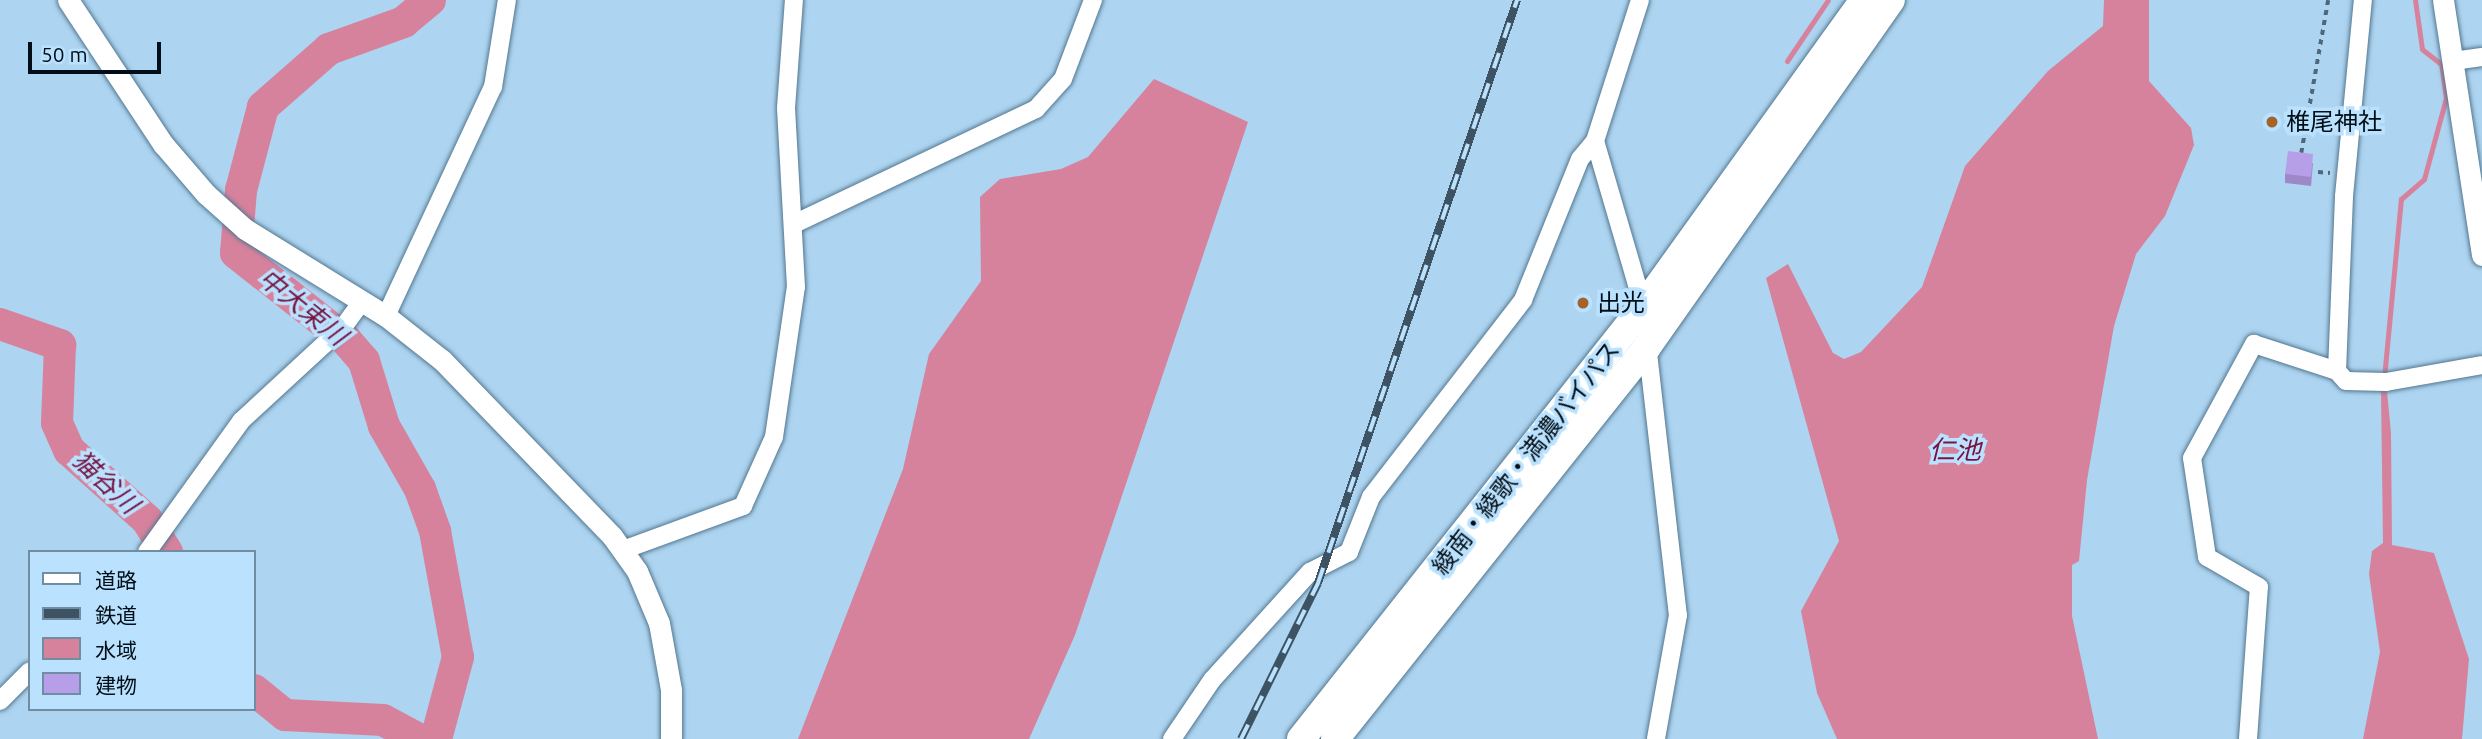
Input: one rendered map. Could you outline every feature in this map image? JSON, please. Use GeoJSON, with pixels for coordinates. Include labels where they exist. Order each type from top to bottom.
{"type":"FeatureCollection","features":[{"type":"Feature","properties":{"kind":"highway","name":"綾南・綾歌・満濃バイパス"},"geometry":{"type":"LineString","coordinates":[[1301,739],[1644,306],[1864,0]]}},
{"type":"Feature","properties":{"kind":"highway","name":"綾南・綾歌・満濃バイパス"},"geometry":{"type":"LineString","coordinates":[[1335,739],[1647,347],[1891,0]]}},
{"type":"Feature","properties":{"kind":"street"},"geometry":{"type":"LineString","coordinates":[[68,0],[163,144],[237,223],[386,316],[474,388],[623,550],[659,623],[671,690],[671,739]]}},
{"type":"Feature","properties":{"kind":"street"},"geometry":{"type":"LineString","coordinates":[[386,316],[493,88],[507,0]]}},
{"type":"Feature","properties":{"kind":"street"},"geometry":{"type":"LineString","coordinates":[[623,550],[722,515],[752,495],[774,437],[790,336],[796,223],[786,108],[794,0]]}},
{"type":"Feature","properties":{"kind":"street"},"geometry":{"type":"LineString","coordinates":[[796,223],[1036,109],[1063,79],[1093,0]]}},
{"type":"Feature","properties":{"kind":"street"},"geometry":{"type":"LineString","coordinates":[[1172,739],[1212,680],[1310,572],[1349,552],[1371,497],[1523,300],[1580,159],[1595,141],[1640,0]]}},
{"type":"Feature","properties":{"kind":"street"},"geometry":{"type":"LineString","coordinates":[[2337,372],[2344,208],[2363,0]]}},
{"type":"Feature","properties":{"kind":"street"},"geometry":{"type":"LineString","coordinates":[[2443,0],[2482,255]]}},
{"type":"Feature","properties":{"kind":"street"},"geometry":{"type":"LineString","coordinates":[[2453,61],[2482,57]]}},
{"type":"Feature","properties":{"kind":"street"},"geometry":{"type":"LineString","coordinates":[[1595,141],[1644,306],[1678,615],[1656,739]]}},
{"type":"Feature","properties":{"kind":"street"},"geometry":{"type":"LineString","coordinates":[[153,541],[241,421],[338,332],[362,301]]}},
{"type":"Feature","properties":{"kind":"street"},"geometry":{"type":"LineString","coordinates":[[2248,739],[2259,587],[2207,557],[2192,458],[2254,344],[2337,372],[2346,381],[2383,382],[2482,365]]}},
{"type":"Feature","properties":{"kind":"street"},"geometry":{"type":"LineString","coordinates":[[0,701],[28,673]]}},
{"type":"Feature","properties":{"kind":"path"},"geometry":{"type":"LineString","coordinates":[[2301,153],[2328,0]]}},
{"type":"Feature","properties":{"kind":"water","name":"仁池"},"geometry":{"type":"Polygon","coordinates":[[[2104,0],[2149,0],[2149,81],[2191,128],[2194,145],[2165,216],[2136,254],[2114,326],[2087,480],[2079,561],[2072,565],[2072,616],[2098,739],[1837,739],[1817,693],[1801,611],[1839,541],[1766,278],[1788,264],[1833,353],[1844,359],[1861,352],[1922,287],[1965,166],[2048,71],[2103,26],[2104,0]]]}},
{"type":"Feature","properties":{"kind":"water"},"geometry":{"type":"Polygon","coordinates":[[[1154,79],[1248,122],[1075,635],[1029,739],[798,739],[903,469],[929,354],[981,281],[980,197],[1000,179],[1061,169],[1088,157],[1154,79]]]}},
{"type":"Feature","properties":{"kind":"water"},"geometry":{"type":"Polygon","coordinates":[[[2381,391],[2387,391],[2391,433],[2392,545],[2434,553],[2469,659],[2462,739],[2363,739],[2380,652],[2369,574],[2372,551],[2383,543],[2381,391]]]}},
{"type":"Feature","properties":{"kind":"building"},"geometry":{"type":"Polygon","coordinates":[[[2288,151],[2313,154],[2311,177],[2285,174],[2288,151]]]}},
{"type":"Feature","properties":{"kind":"waterway","name":"中大束川"},"geometry":{"type":"LineString","coordinates":[[430,0],[404,22],[329,49],[263,107],[241,190],[236,253],[345,339],[364,361],[384,426],[420,489],[435,531],[458,657],[436,739]]}},
{"type":"Feature","properties":{"kind":"waterway"},"geometry":{"type":"LineString","coordinates":[[1787,61],[1828,0]]}},
{"type":"Feature","properties":{"kind":"waterway"},"geometry":{"type":"LineString","coordinates":[[2384,378],[2401,199],[2424,179],[2446,98],[2441,64],[2422,49],[2415,0]]}},
{"type":"Feature","properties":{"kind":"waterway","name":"猫谷川"},"geometry":{"type":"LineString","coordinates":[[0,324],[60,345],[57,423],[69,450],[147,520],[166,550]]}},
{"type":"Feature","properties":{"kind":"waterway","name":"猫谷川"},"geometry":{"type":"LineString","coordinates":[[256,692],[285,715],[383,720],[418,739]]}},
{"type":"Feature","properties":{"kind":"railway"},"geometry":{"type":"LineString","coordinates":[[1241,739],[1318,583],[1517,0]]}},
{"type":"Feature","properties":{"kind":"place","name":"椎尾神社"},"geometry":{"type":"Point","coordinates":[2272,122]}},
{"type":"Feature","properties":{"kind":"place","name":"出光"},"geometry":{"type":"Point","coordinates":[1583,303]}}]}
